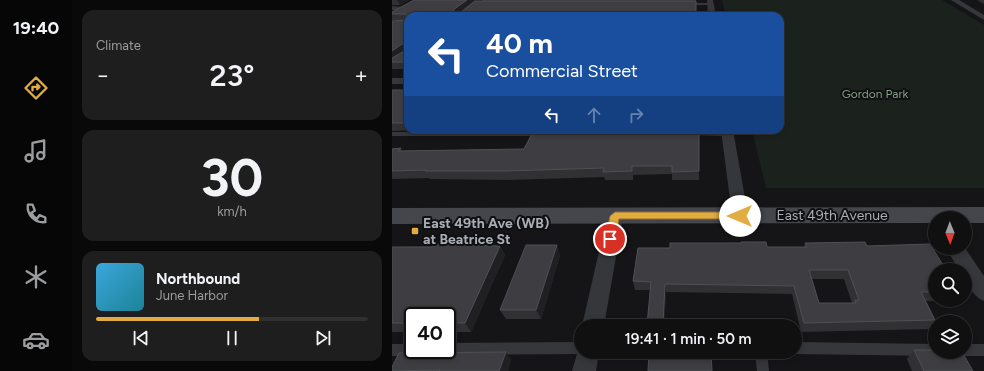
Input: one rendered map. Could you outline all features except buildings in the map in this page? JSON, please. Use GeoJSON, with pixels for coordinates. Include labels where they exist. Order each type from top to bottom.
{"type":"FeatureCollection","features":[{"type":"Feature","properties":{"kind":"street"},"geometry":{"type":"LineString","coordinates":[[954,0],[982,16]]}},
{"type":"Feature","properties":{"kind":"street"},"geometry":{"type":"LineString","coordinates":[[711,2],[712,12]]}},
{"type":"Feature","properties":{"kind":"street"},"geometry":{"type":"LineString","coordinates":[[392,15],[414,3]]}},
{"type":"Feature","properties":{"kind":"street"},"geometry":{"type":"LineString","coordinates":[[392,8],[404,8]]}},
{"type":"Feature","properties":{"kind":"street"},"geometry":{"type":"LineString","coordinates":[[392,81],[404,81]]}},
{"type":"Feature","properties":{"kind":"street"},"geometry":{"type":"LineString","coordinates":[[727,134],[740,216]]}},
{"type":"Feature","properties":{"kind":"street","name":"East 49th Avenue"},"geometry":{"type":"LineString","coordinates":[[972,215],[984,215]]}},
{"type":"Feature","properties":{"kind":"street","name":"East 49th Avenue"},"geometry":{"type":"LineString","coordinates":[[392,216],[928,216]]}},
{"type":"Feature","properties":{"kind":"street"},"geometry":{"type":"LineString","coordinates":[[594,319],[615,216]]}},
{"type":"Feature","properties":{"kind":"street"},"geometry":{"type":"LineString","coordinates":[[960,255],[984,292]]}},
{"type":"Feature","properties":{"kind":"street"},"geometry":{"type":"LineString","coordinates":[[584,371],[587,359]]}},
{"type":"Feature","properties":{"kind":"lane"},"geometry":{"type":"LineString","coordinates":[[680,4],[711,2]]}},
{"type":"Feature","properties":{"kind":"lane"},"geometry":{"type":"LineString","coordinates":[[392,134],[552,134]]}},
{"type":"Feature","properties":{"kind":"lane"},"geometry":{"type":"LineString","coordinates":[[456,350],[574,348]]}},
{"type":"Feature","properties":{"kind":"lane"},"geometry":{"type":"LineString","coordinates":[[802,348],[928,350]]}},
{"type":"Feature","properties":{"kind":"lane"},"geometry":{"type":"LineString","coordinates":[[972,350],[984,350]]}},
{"type":"Feature","properties":{"kind":"lane"},"geometry":{"type":"LineString","coordinates":[[393,352],[404,351]]}},
{"type":"Feature","properties":{"kind":"lane"},"geometry":{"type":"LineString","coordinates":[[762,359],[763,371]]}},
{"type":"Feature","properties":{"kind":"green space","name":"Gordon Park"},"geometry":{"type":"Polygon","coordinates":[[[722,0],[942,0],[984,25],[984,188],[766,188],[753,134],[784,134],[784,12],[725,12],[722,0]]]}},
{"type":"Feature","properties":{"kind":"place","name":"East 49th Ave (WB) at Beatrice St"},"geometry":{"type":"Point","coordinates":[415,231]}},
{"type":"Feature","properties":{"kind":"route"},"geometry":{"type":"LineString","coordinates":[[610,239],[615,216],[740,216]]}}]}
